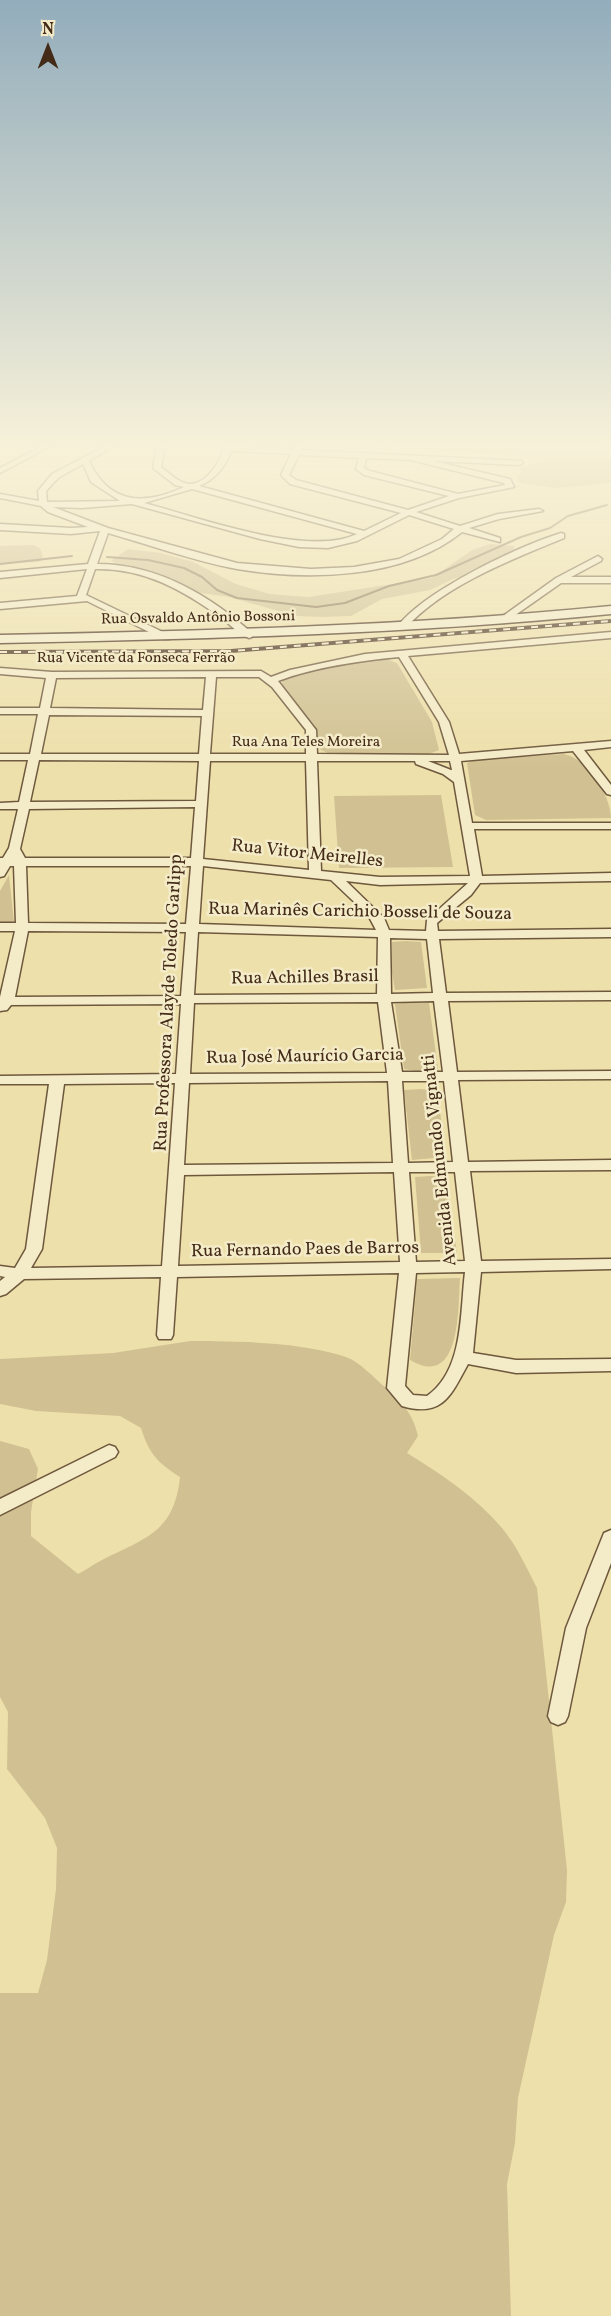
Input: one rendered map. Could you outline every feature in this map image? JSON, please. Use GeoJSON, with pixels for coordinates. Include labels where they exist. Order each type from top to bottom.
{"type":"FeatureCollection","features":[{"type":"Feature","properties":{"kind":"street"},"geometry":{"type":"LineString","coordinates":[[81,597],[94,553]]}},
{"type":"Feature","properties":{"kind":"street"},"geometry":{"type":"LineString","coordinates":[[190,553],[237,566],[283,572],[328,558],[335,553]]}},
{"type":"Feature","properties":{"kind":"street"},"geometry":{"type":"LineString","coordinates":[[314,553],[368,568],[401,561],[418,553]]}},
{"type":"Feature","properties":{"kind":"street"},"geometry":{"type":"LineString","coordinates":[[402,627],[411,615],[476,575],[519,553]]}},
{"type":"Feature","properties":{"kind":"street"},"geometry":{"type":"LineString","coordinates":[[501,621],[560,580],[598,559]]}},
{"type":"Feature","properties":{"kind":"street"},"geometry":{"type":"LineString","coordinates":[[0,575],[89,568],[136,569],[211,606],[249,635]]}},
{"type":"Feature","properties":{"kind":"street"},"geometry":{"type":"LineString","coordinates":[[560,580],[611,580]]}},
{"type":"Feature","properties":{"kind":"street"},"geometry":{"type":"LineString","coordinates":[[0,606],[81,597],[103,604],[166,637]]}},
{"type":"Feature","properties":{"kind":"street"},"geometry":{"type":"LineString","coordinates":[[518,608],[534,617]]}},
{"type":"Feature","properties":{"kind":"street","name":"Rua Osvaldo Antônio Bossoni"},"geometry":{"type":"LineString","coordinates":[[0,639],[249,635],[501,621],[611,610]]}},
{"type":"Feature","properties":{"kind":"street"},"geometry":{"type":"LineString","coordinates":[[135,637],[146,626]]}},
{"type":"Feature","properties":{"kind":"street"},"geometry":{"type":"LineString","coordinates":[[315,874],[311,730],[272,680],[344,662],[401,653],[611,635]]}},
{"type":"Feature","properties":{"kind":"street"},"geometry":{"type":"LineString","coordinates":[[401,653],[444,722],[455,758],[477,879],[465,895],[438,914],[431,923],[432,935]]}},
{"type":"Feature","properties":{"kind":"street","name":"Rua Vicente da Fonseca Ferrão"},"geometry":{"type":"LineString","coordinates":[[0,671],[52,675],[261,674],[272,680]]}},
{"type":"Feature","properties":{"kind":"street","name":"Rua Professora Alayde Toledo Garlipp"},"geometry":{"type":"LineString","coordinates":[[165,1335],[189,999],[199,804],[211,673]]}},
{"type":"Feature","properties":{"kind":"street"},"geometry":{"type":"LineString","coordinates":[[2,865],[15,848],[26,806],[52,675]]}},
{"type":"Feature","properties":{"kind":"street"},"geometry":{"type":"LineString","coordinates":[[0,711],[208,713]]}},
{"type":"Feature","properties":{"kind":"street","name":"Rua Ana Teles Moreira"},"geometry":{"type":"LineString","coordinates":[[0,757],[455,758],[611,744]]}},
{"type":"Feature","properties":{"kind":"street"},"geometry":{"type":"LineString","coordinates":[[577,748],[611,792]]}},
{"type":"Feature","properties":{"kind":"street"},"geometry":{"type":"LineString","coordinates":[[408,758],[447,772],[458,780]]}},
{"type":"Feature","properties":{"kind":"street"},"geometry":{"type":"LineString","coordinates":[[0,806],[199,804]]}},
{"type":"Feature","properties":{"kind":"street"},"geometry":{"type":"LineString","coordinates":[[466,826],[611,826]]}},
{"type":"Feature","properties":{"kind":"street"},"geometry":{"type":"LineString","coordinates":[[2,1004],[22,927],[20,861],[15,848]]}},
{"type":"Feature","properties":{"kind":"street","name":"Rua Vitor Meirelles"},"geometry":{"type":"LineString","coordinates":[[2,865],[20,861],[196,862],[380,881],[611,877]]}},
{"type":"Feature","properties":{"kind":"street"},"geometry":{"type":"LineString","coordinates":[[336,878],[380,921],[384,934]]}},
{"type":"Feature","properties":{"kind":"street","name":"Rua Marinês Carichio Bosseli de Souza"},"geometry":{"type":"LineString","coordinates":[[0,927],[193,928],[432,935],[611,933]]}},
{"type":"Feature","properties":{"kind":"street","name":"Avenida Edmundo Vignatti"},"geometry":{"type":"LineString","coordinates":[[384,934],[384,996],[395,1076],[408,1268],[396,1382],[398,1393],[415,1404],[437,1400],[444,1393],[464,1356],[474,1266],[442,996],[432,935]]}},
{"type":"Feature","properties":{"kind":"street","name":"Rua Achilles Brasil"},"geometry":{"type":"LineString","coordinates":[[2,1004],[384,996],[611,996]]}},
{"type":"Feature","properties":{"kind":"street","name":"Rua José Maurício Garcia"},"geometry":{"type":"LineString","coordinates":[[0,1080],[611,1075]]}},
{"type":"Feature","properties":{"kind":"street"},"geometry":{"type":"LineString","coordinates":[[0,1290],[20,1274],[34,1249],[57,1080]]}},
{"type":"Feature","properties":{"kind":"street"},"geometry":{"type":"LineString","coordinates":[[178,1170],[611,1165]]}},
{"type":"Feature","properties":{"kind":"street","name":"Rua Fernando Paes de Barros"},"geometry":{"type":"LineString","coordinates":[[0,1271],[20,1274],[169,1273],[611,1264]]}},
{"type":"Feature","properties":{"kind":"street"},"geometry":{"type":"LineString","coordinates":[[464,1356],[474,1361],[532,1366],[611,1365]]}},
{"type":"Feature","properties":{"kind":"street"},"geometry":{"type":"LineString","coordinates":[[0,1508],[109,1452]]}},
{"type":"Feature","properties":{"kind":"street"},"geometry":{"type":"LineString","coordinates":[[558,1716],[576,1628],[611,1538]]}},
{"type":"Feature","properties":{"kind":"shaded area"},"geometry":{"type":"Polygon","coordinates":[[[0,553],[42,553],[43,557],[39,562],[0,564],[0,553]]]}},
{"type":"Feature","properties":{"kind":"shaded area"},"geometry":{"type":"Polygon","coordinates":[[[122,553],[161,553],[193,562],[236,584],[270,594],[308,597],[432,578],[468,553],[514,553],[514,556],[485,571],[453,579],[430,590],[382,599],[351,616],[322,617],[296,616],[229,597],[193,592],[111,561],[122,553]]]}},
{"type":"Feature","properties":{"kind":"shaded area"},"geometry":{"type":"Polygon","coordinates":[[[386,659],[397,663],[432,722],[439,750],[429,754],[330,754],[317,748],[315,726],[283,688],[282,679],[352,663],[386,659]]]}},
{"type":"Feature","properties":{"kind":"shaded area"},"geometry":{"type":"Polygon","coordinates":[[[564,754],[581,763],[596,779],[607,799],[611,818],[486,820],[475,815],[467,763],[475,760],[564,754]]]}},
{"type":"Feature","properties":{"kind":"shaded area"},"geometry":{"type":"Polygon","coordinates":[[[441,795],[453,867],[339,868],[334,796],[441,795]]]}},
{"type":"Feature","properties":{"kind":"shaded area"},"geometry":{"type":"Polygon","coordinates":[[[9,875],[14,922],[0,922],[0,891],[9,875]]]}},
{"type":"Feature","properties":{"kind":"shaded area"},"geometry":{"type":"Polygon","coordinates":[[[392,942],[421,942],[427,988],[395,990],[391,966],[392,942]]]}},
{"type":"Feature","properties":{"kind":"shaded area"},"geometry":{"type":"Polygon","coordinates":[[[429,1003],[438,1069],[421,1072],[404,1069],[395,1004],[429,1003]]]}},
{"type":"Feature","properties":{"kind":"shaded area"},"geometry":{"type":"Polygon","coordinates":[[[422,1089],[438,1092],[445,1157],[412,1160],[404,1090],[422,1089]]]}},
{"type":"Feature","properties":{"kind":"shaded area"},"geometry":{"type":"Polygon","coordinates":[[[415,1177],[445,1177],[457,1253],[421,1253],[415,1177]]]}},
{"type":"Feature","properties":{"kind":"shaded area"},"geometry":{"type":"Polygon","coordinates":[[[460,1278],[457,1325],[448,1355],[439,1364],[427,1366],[410,1360],[417,1279],[460,1278]]]}},
{"type":"Feature","properties":{"kind":"shaded area"},"geometry":{"type":"Polygon","coordinates":[[[190,1341],[289,1345],[328,1352],[346,1357],[356,1363],[397,1399],[410,1415],[418,1436],[407,1453],[457,1487],[492,1517],[512,1542],[537,1588],[567,1870],[566,1902],[554,1935],[518,2098],[515,2143],[507,2184],[511,2316],[0,2316],[0,1993],[38,1993],[47,1960],[56,1889],[57,1848],[45,1818],[7,1769],[8,1712],[0,1697],[0,1441],[29,1449],[38,1469],[31,1512],[31,1536],[78,1574],[155,1531],[171,1510],[177,1496],[180,1477],[155,1457],[147,1445],[141,1428],[120,1416],[36,1411],[0,1404],[0,1359],[113,1353],[190,1341]]]}},
{"type":"Feature","properties":{"kind":"waterway"},"geometry":{"type":"LineString","coordinates":[[107,557],[148,560],[184,568],[202,577],[217,590],[237,598],[316,607],[345,603],[389,586],[436,575],[485,553]]}},
{"type":"Feature","properties":{"kind":"waterway"},"geometry":{"type":"LineString","coordinates":[[0,564],[72,556]]}},
{"type":"Feature","properties":{"kind":"railway"},"geometry":{"type":"LineString","coordinates":[[0,652],[231,651],[611,621]]}}]}
